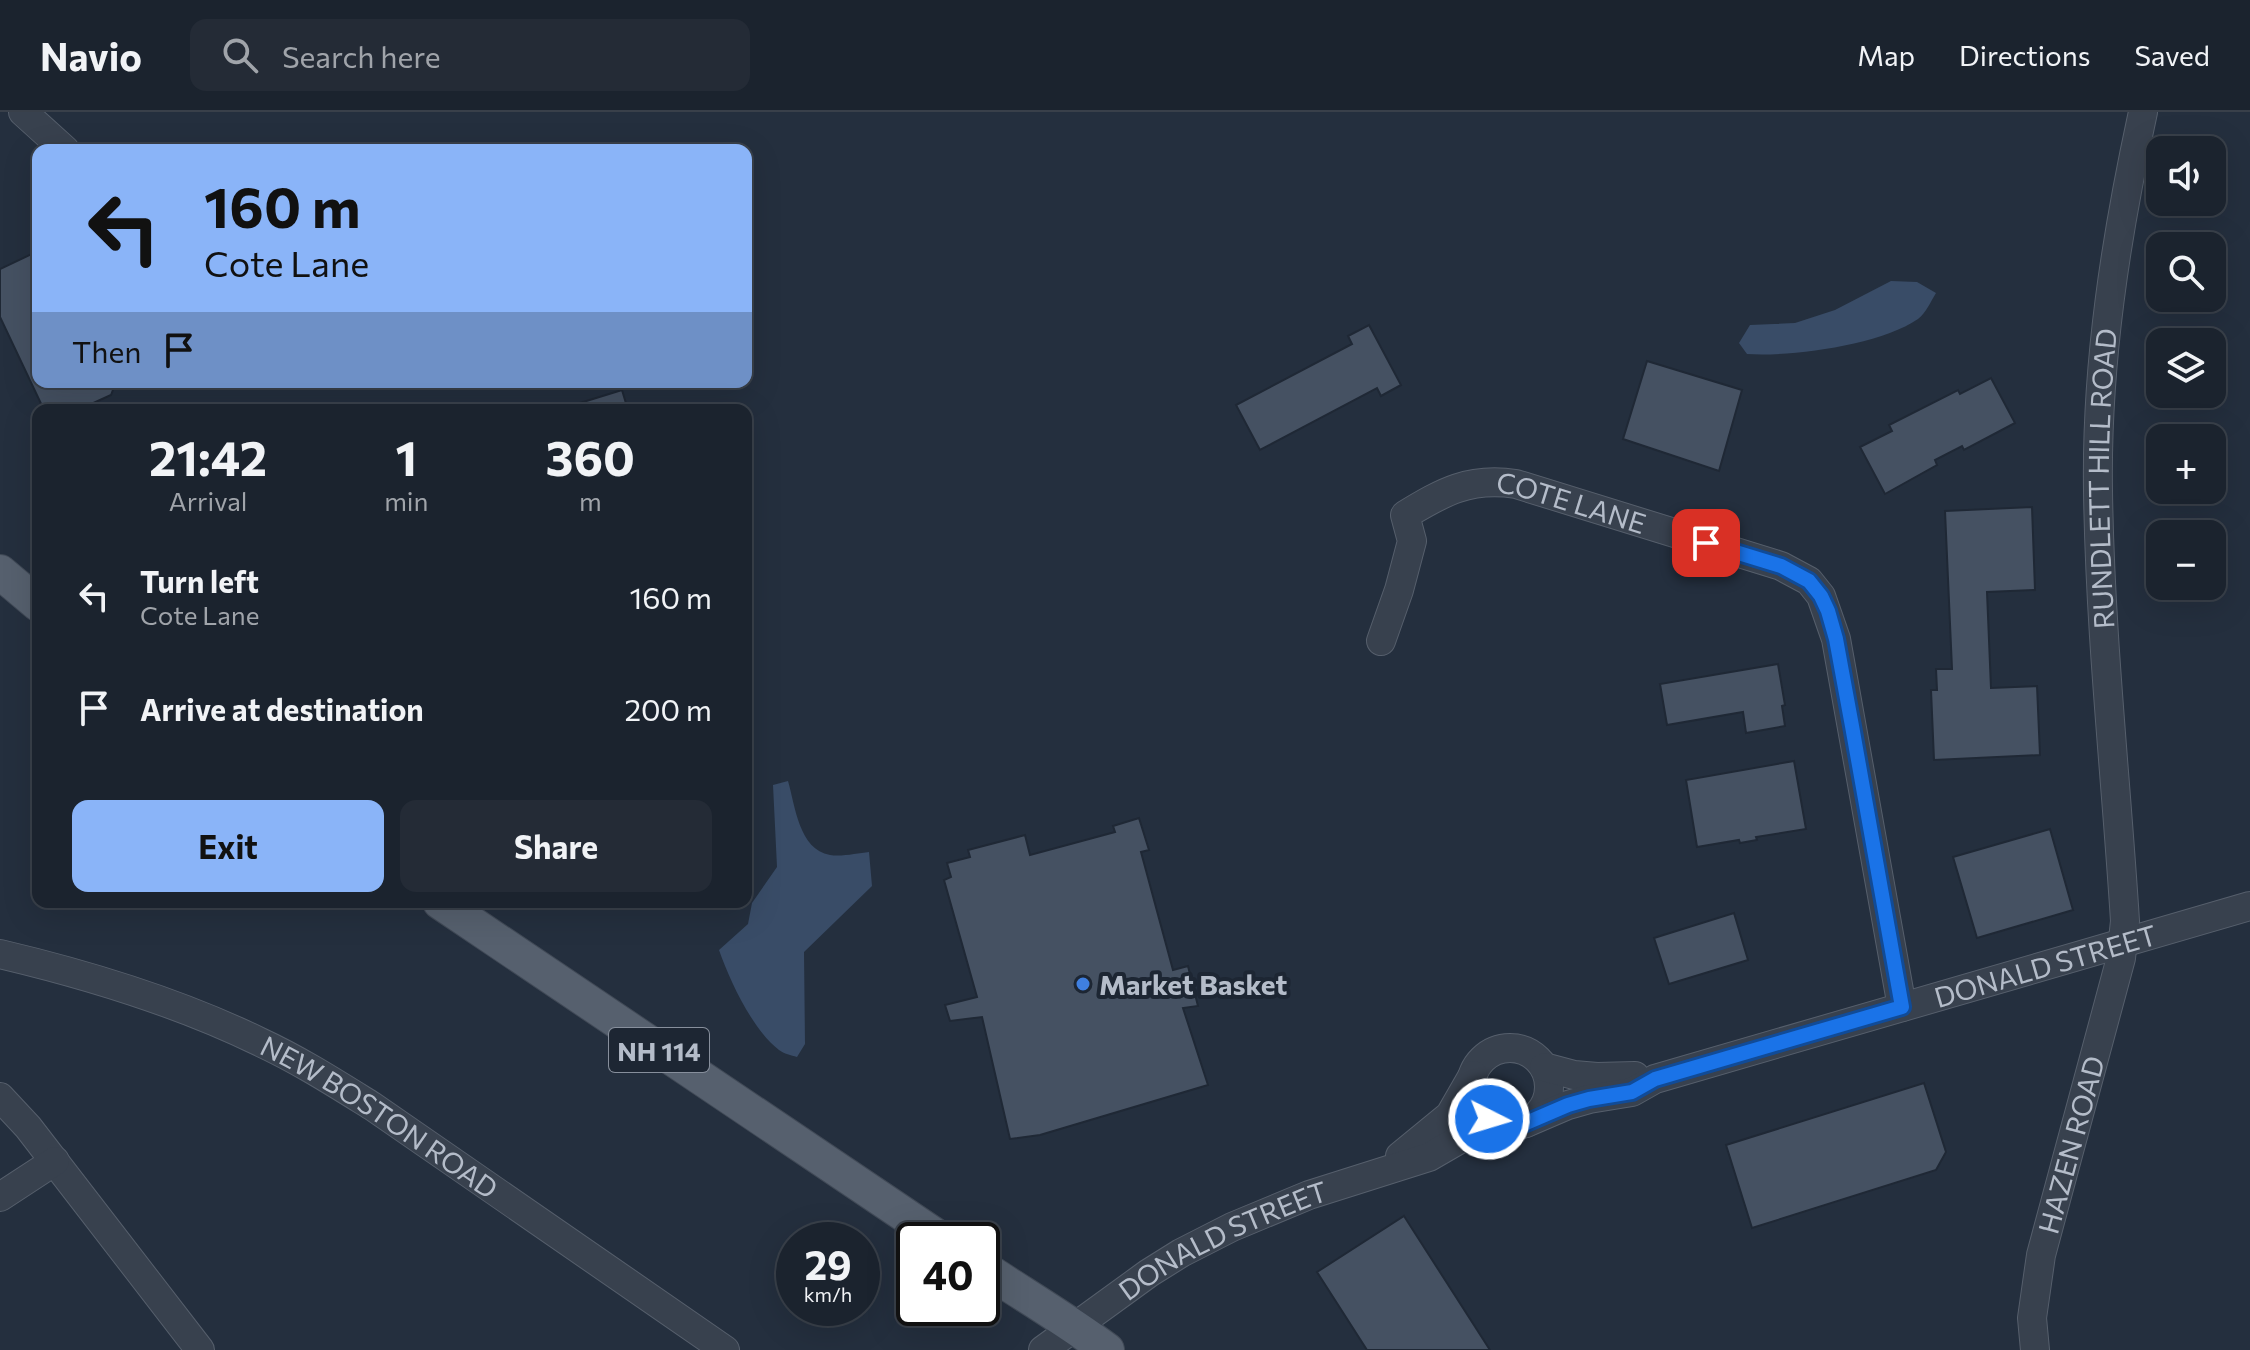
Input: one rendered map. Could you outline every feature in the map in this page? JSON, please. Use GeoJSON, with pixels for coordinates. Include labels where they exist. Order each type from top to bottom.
{"type":"FeatureCollection","features":[{"type":"Feature","properties":{"kind":"main road"},"geometry":{"type":"LineString","coordinates":[[0,572],[32,599]]}},
{"type":"Feature","properties":{"kind":"main road","name":"NH 114"},"geometry":{"type":"LineString","coordinates":[[449,908],[915,1222]]}},
{"type":"Feature","properties":{"kind":"main road"},"geometry":{"type":"LineString","coordinates":[[1000,1279],[1075,1326],[1107,1350]]}},
{"type":"Feature","properties":{"kind":"street"},"geometry":{"type":"LineString","coordinates":[[23,112],[58,144]]}},
{"type":"Feature","properties":{"kind":"street","name":"RUNDLETT HILL ROAD"},"geometry":{"type":"LineString","coordinates":[[2123,942],[2125,921],[2103,615],[2098,489],[2110,298],[2118,234],[2143,112]]}},
{"type":"Feature","properties":{"kind":"street","name":"COTE LANE"},"geometry":{"type":"LineString","coordinates":[[1381,641],[1412,541],[1405,515],[1451,490],[1484,482],[1516,484],[1781,566],[1809,581],[1828,611],[1836,639],[1902,1007]]}},
{"type":"Feature","properties":{"kind":"street","name":"DONALD STREET"},"geometry":{"type":"LineString","coordinates":[[1075,1326],[1149,1273],[1245,1220],[1309,1195],[1429,1157],[1467,1135],[1520,1124],[1579,1102],[1632,1092],[1655,1079],[2250,906]]}},
{"type":"Feature","properties":{"kind":"street","name":"HAZEN ROAD"},"geometry":{"type":"LineString","coordinates":[[2035,1350],[2032,1318],[2041,1255],[2112,996],[2123,942]]}},
{"type":"Feature","properties":{"kind":"street","name":"NEW BOSTON ROAD"},"geometry":{"type":"LineString","coordinates":[[0,954],[79,974],[205,1017],[316,1071],[372,1106],[725,1350]]}},
{"type":"Feature","properties":{"kind":"street","name":"DONALD STREET"},"geometry":{"type":"LineString","coordinates":[[1381,1171],[1450,1115],[1480,1062],[1501,1049],[1527,1051],[1544,1067],[1574,1075],[1629,1075],[1655,1079]]}},
{"type":"Feature","properties":{"kind":"street"},"geometry":{"type":"LineString","coordinates":[[1474,1073],[1471,1086],[1479,1111],[1500,1125],[1520,1124],[1537,1116],[1545,1106],[1549,1081],[1544,1067]]}},
{"type":"Feature","properties":{"kind":"street"},"geometry":{"type":"LineString","coordinates":[[0,1097],[55,1161],[200,1350]]}},
{"type":"Feature","properties":{"kind":"street"},"geometry":{"type":"LineString","coordinates":[[0,1197],[55,1161]]}},
{"type":"Feature","properties":{"kind":"street"},"geometry":{"type":"LineString","coordinates":[[1043,1350],[1075,1326]]}},
{"type":"Feature","properties":{"kind":"water"},"geometry":{"type":"Polygon","coordinates":[[[1891,281],[1917,282],[1936,293],[1921,316],[1902,328],[1859,342],[1811,351],[1747,354],[1739,343],[1750,325],[1795,323],[1835,310],[1891,281]]]}},
{"type":"Feature","properties":{"kind":"water"},"geometry":{"type":"Polygon","coordinates":[[[788,781],[796,814],[811,845],[830,855],[869,852],[872,886],[804,952],[805,1044],[797,1057],[779,1050],[760,1030],[736,990],[719,950],[748,924],[752,903],[777,867],[773,785],[788,781]]]}},
{"type":"Feature","properties":{"kind":"building"},"geometry":{"type":"Polygon","coordinates":[[[32,254],[32,385],[0,317],[0,269],[32,254]]]}},
{"type":"Feature","properties":{"kind":"building"},"geometry":{"type":"Polygon","coordinates":[[[1369,325],[1401,385],[1381,396],[1377,388],[1260,450],[1236,405],[1352,344],[1348,336],[1369,325]]]}},
{"type":"Feature","properties":{"kind":"building"},"geometry":{"type":"Polygon","coordinates":[[[1647,361],[1742,390],[1719,471],[1623,439],[1647,361]]]}},
{"type":"Feature","properties":{"kind":"building"},"geometry":{"type":"Polygon","coordinates":[[[1991,378],[2015,423],[1964,450],[1962,446],[1935,460],[1937,465],[1885,494],[1860,447],[1892,431],[1889,425],[1958,390],[1960,394],[1991,378]]]}},
{"type":"Feature","properties":{"kind":"building"},"geometry":{"type":"Polygon","coordinates":[[[34,388],[114,388],[111,395],[91,404],[41,404],[34,388]]]}},
{"type":"Feature","properties":{"kind":"building"},"geometry":{"type":"Polygon","coordinates":[[[622,390],[626,404],[577,404],[622,390]]]}},
{"type":"Feature","properties":{"kind":"building"},"geometry":{"type":"Polygon","coordinates":[[[2032,507],[2035,590],[1987,592],[1991,688],[2037,686],[2040,755],[1934,760],[1931,690],[1937,690],[1936,669],[1952,669],[1945,511],[2032,507]]]}},
{"type":"Feature","properties":{"kind":"building"},"geometry":{"type":"Polygon","coordinates":[[[1778,664],[1785,726],[1746,733],[1743,712],[1667,725],[1660,684],[1778,664]]]}},
{"type":"Feature","properties":{"kind":"building"},"geometry":{"type":"Polygon","coordinates":[[[1794,761],[1806,829],[1756,837],[1757,840],[1740,843],[1739,840],[1697,847],[1686,780],[1794,761]]]}},
{"type":"Feature","properties":{"kind":"building","name":"Market Basket"},"geometry":{"type":"Polygon","coordinates":[[[1139,818],[1149,850],[1141,852],[1173,970],[1188,966],[1198,1006],[1183,1008],[1208,1085],[1040,1135],[1010,1139],[982,1017],[950,1021],[945,1005],[977,997],[944,880],[951,877],[947,863],[970,857],[968,850],[1025,835],[1030,855],[1115,832],[1113,826],[1139,818]]]}},
{"type":"Feature","properties":{"kind":"building"},"geometry":{"type":"Polygon","coordinates":[[[2050,829],[2073,910],[1977,938],[1953,857],[2050,829]]]}},
{"type":"Feature","properties":{"kind":"building"},"geometry":{"type":"Polygon","coordinates":[[[1734,913],[1748,960],[1669,984],[1654,938],[1734,913]]]}},
{"type":"Feature","properties":{"kind":"building"},"geometry":{"type":"Polygon","coordinates":[[[1924,1083],[1946,1152],[1936,1170],[1752,1228],[1726,1145],[1924,1083]]]}},
{"type":"Feature","properties":{"kind":"building"},"geometry":{"type":"Polygon","coordinates":[[[1404,1216],[1490,1350],[1367,1350],[1317,1272],[1404,1216]]]}},
{"type":"Feature","properties":{"kind":"place","name":"Market Basket"},"geometry":{"type":"Point","coordinates":[1083,984]}},
{"type":"Feature","properties":{"kind":"route"},"geometry":{"type":"LineString","coordinates":[[1489,1119],[1500,1125],[1526,1123],[1568,1105],[1632,1092],[1655,1079],[1902,1007],[1836,639],[1828,611],[1809,581],[1781,566],[1706,543]]}}]}
